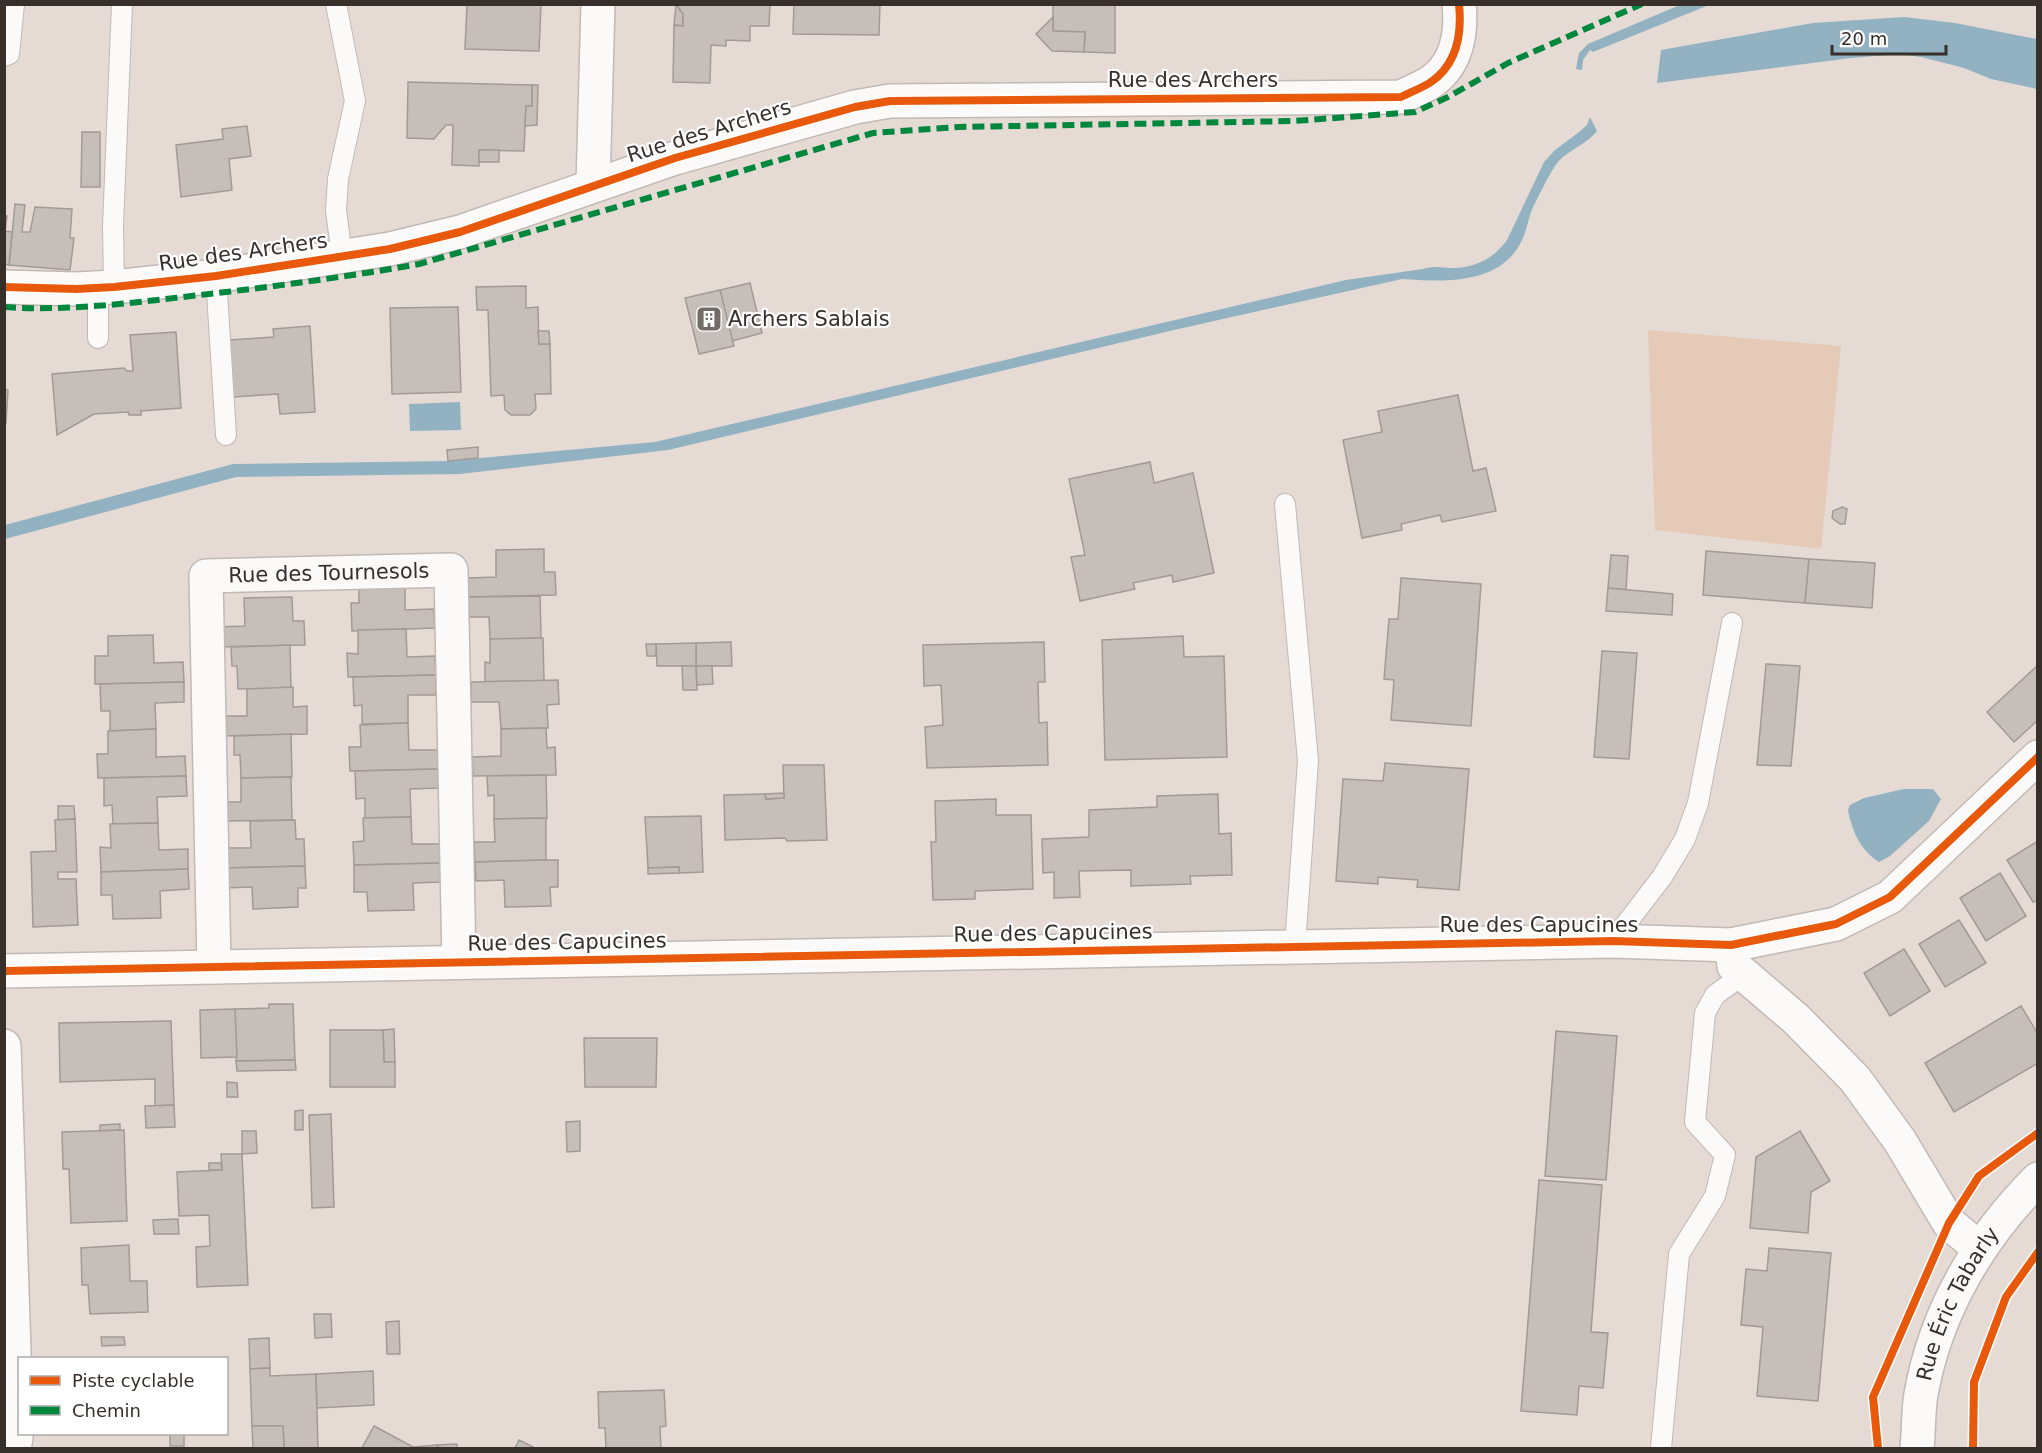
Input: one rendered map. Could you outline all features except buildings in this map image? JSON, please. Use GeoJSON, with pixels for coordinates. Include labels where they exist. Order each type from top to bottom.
{"type":"FeatureCollection","features":[{"type":"Feature","properties":{"kind":"street"},"geometry":{"type":"LineString","coordinates":[[593,185],[598,4]]}},
{"type":"Feature","properties":{"kind":"street","name":"Rue des Archers"},"geometry":{"type":"LineString","coordinates":[[4,287],[106,288],[216,276],[390,249],[460,232],[675,158],[844,110],[890,101],[1401,97],[1432,82],[1446,68],[1457,49],[1459,4]]}},
{"type":"Feature","properties":{"kind":"street","name":"Rue des Tournesols"},"geometry":{"type":"LineString","coordinates":[[214,967],[206,576],[450,570],[459,962]]}},
{"type":"Feature","properties":{"kind":"street","name":"Rue des Capucines"},"geometry":{"type":"LineString","coordinates":[[4,971],[1613,940],[1731,945],[1836,924],[1890,897],[2037,757]]}},
{"type":"Feature","properties":{"kind":"street"},"geometry":{"type":"LineString","coordinates":[[1731,945],[1734,966],[1796,1019],[1855,1079],[1900,1142],[1949,1223],[1980,1249]]}},
{"type":"Feature","properties":{"kind":"street"},"geometry":{"type":"LineString","coordinates":[[4,1047],[16,1412],[14,1449]]}},
{"type":"Feature","properties":{"kind":"street","name":"Rue Éric Tabarly"},"geometry":{"type":"LineString","coordinates":[[1917,1449],[1921,1395],[1934,1339],[1954,1292],[1980,1249],[2012,1205],[2037,1179]]}},
{"type":"Feature","properties":{"kind":"lane"},"geometry":{"type":"LineString","coordinates":[[4,56],[9,54],[14,4]]}},
{"type":"Feature","properties":{"kind":"lane"},"geometry":{"type":"LineString","coordinates":[[98,338],[113,226],[122,4]]}},
{"type":"Feature","properties":{"kind":"lane"},"geometry":{"type":"LineString","coordinates":[[336,4],[356,101],[338,179],[336,210],[342,257]]}},
{"type":"Feature","properties":{"kind":"lane"},"geometry":{"type":"LineString","coordinates":[[216,276],[226,435]]}},
{"type":"Feature","properties":{"kind":"lane"},"geometry":{"type":"LineString","coordinates":[[1285,504],[1308,761],[1295,946]]}},
{"type":"Feature","properties":{"kind":"lane"},"geometry":{"type":"LineString","coordinates":[[1613,940],[1662,877],[1684,839],[1698,803],[1732,623]]}},
{"type":"Feature","properties":{"kind":"lane"},"geometry":{"type":"LineString","coordinates":[[1661,1449],[1679,1254],[1715,1196],[1725,1155],[1695,1122],[1705,1013],[1715,995],[1744,974]]}},
{"type":"Feature","properties":{"kind":"shaded area"},"geometry":{"type":"Polygon","coordinates":[[[1648,330],[1841,346],[1821,549],[1655,530],[1648,330]]]}},
{"type":"Feature","properties":{"kind":"water"},"geometry":{"type":"Polygon","coordinates":[[[1682,4],[1709,5],[1593,52],[1590,50],[1583,60],[1582,70],[1576,69],[1579,53],[1588,44],[1682,4]]]}},
{"type":"Feature","properties":{"kind":"water"},"geometry":{"type":"Polygon","coordinates":[[[1904,17],[1955,23],[2037,39],[2037,89],[1991,79],[1964,68],[1921,57],[1900,54],[1851,58],[1657,83],[1661,50],[1813,23],[1904,17]]]}},
{"type":"Feature","properties":{"kind":"water"},"geometry":{"type":"Polygon","coordinates":[[[1590,117],[1597,131],[1555,166],[1533,207],[1523,238],[1512,256],[1499,266],[1469,278],[1435,281],[1402,279],[1174,330],[668,450],[460,474],[236,477],[5,539],[5,525],[233,464],[448,461],[655,442],[1346,280],[1431,267],[1471,266],[1491,257],[1507,240],[1544,162],[1555,150],[1587,125],[1590,117]]]}},
{"type":"Feature","properties":{"kind":"water"},"geometry":{"type":"Polygon","coordinates":[[[460,402],[461,430],[410,431],[409,404],[460,402]]]}},
{"type":"Feature","properties":{"kind":"water"},"geometry":{"type":"Polygon","coordinates":[[[1904,789],[1933,789],[1941,799],[1929,821],[1890,856],[1879,862],[1862,846],[1848,810],[1850,805],[1864,798],[1904,789]]]}},
{"type":"Feature","properties":{"kind":"marked path"},"geometry":{"type":"LineString","coordinates":[[4,307],[71,307],[138,302],[242,290],[419,264],[873,133],[959,127],[1294,121],[1415,112],[1448,97],[1508,63],[1642,4]]}},
{"type":"Feature","properties":{"kind":"cycle path"},"geometry":{"type":"LineString","coordinates":[[4,287],[76,289],[114,287],[216,276],[390,249],[460,232],[675,158],[855,107],[890,101],[1401,97],[1431,82],[1447,66],[1458,37],[1459,4]]}},
{"type":"Feature","properties":{"kind":"cycle path"},"geometry":{"type":"LineString","coordinates":[[4,971],[1613,941],[1731,945],[1836,924],[1890,897],[2038,757]]}},
{"type":"Feature","properties":{"kind":"cycle path"},"geometry":{"type":"LineString","coordinates":[[1878,1448],[1873,1397],[1949,1223],[1979,1176],[2038,1133]]}},
{"type":"Feature","properties":{"kind":"cycle path"},"geometry":{"type":"LineString","coordinates":[[1973,1448],[1974,1382],[2006,1297],[2038,1252]]}},
{"type":"Feature","properties":{"kind":"place","name":"Archers Sablais"},"geometry":{"type":"Point","coordinates":[709,319]}}]}
